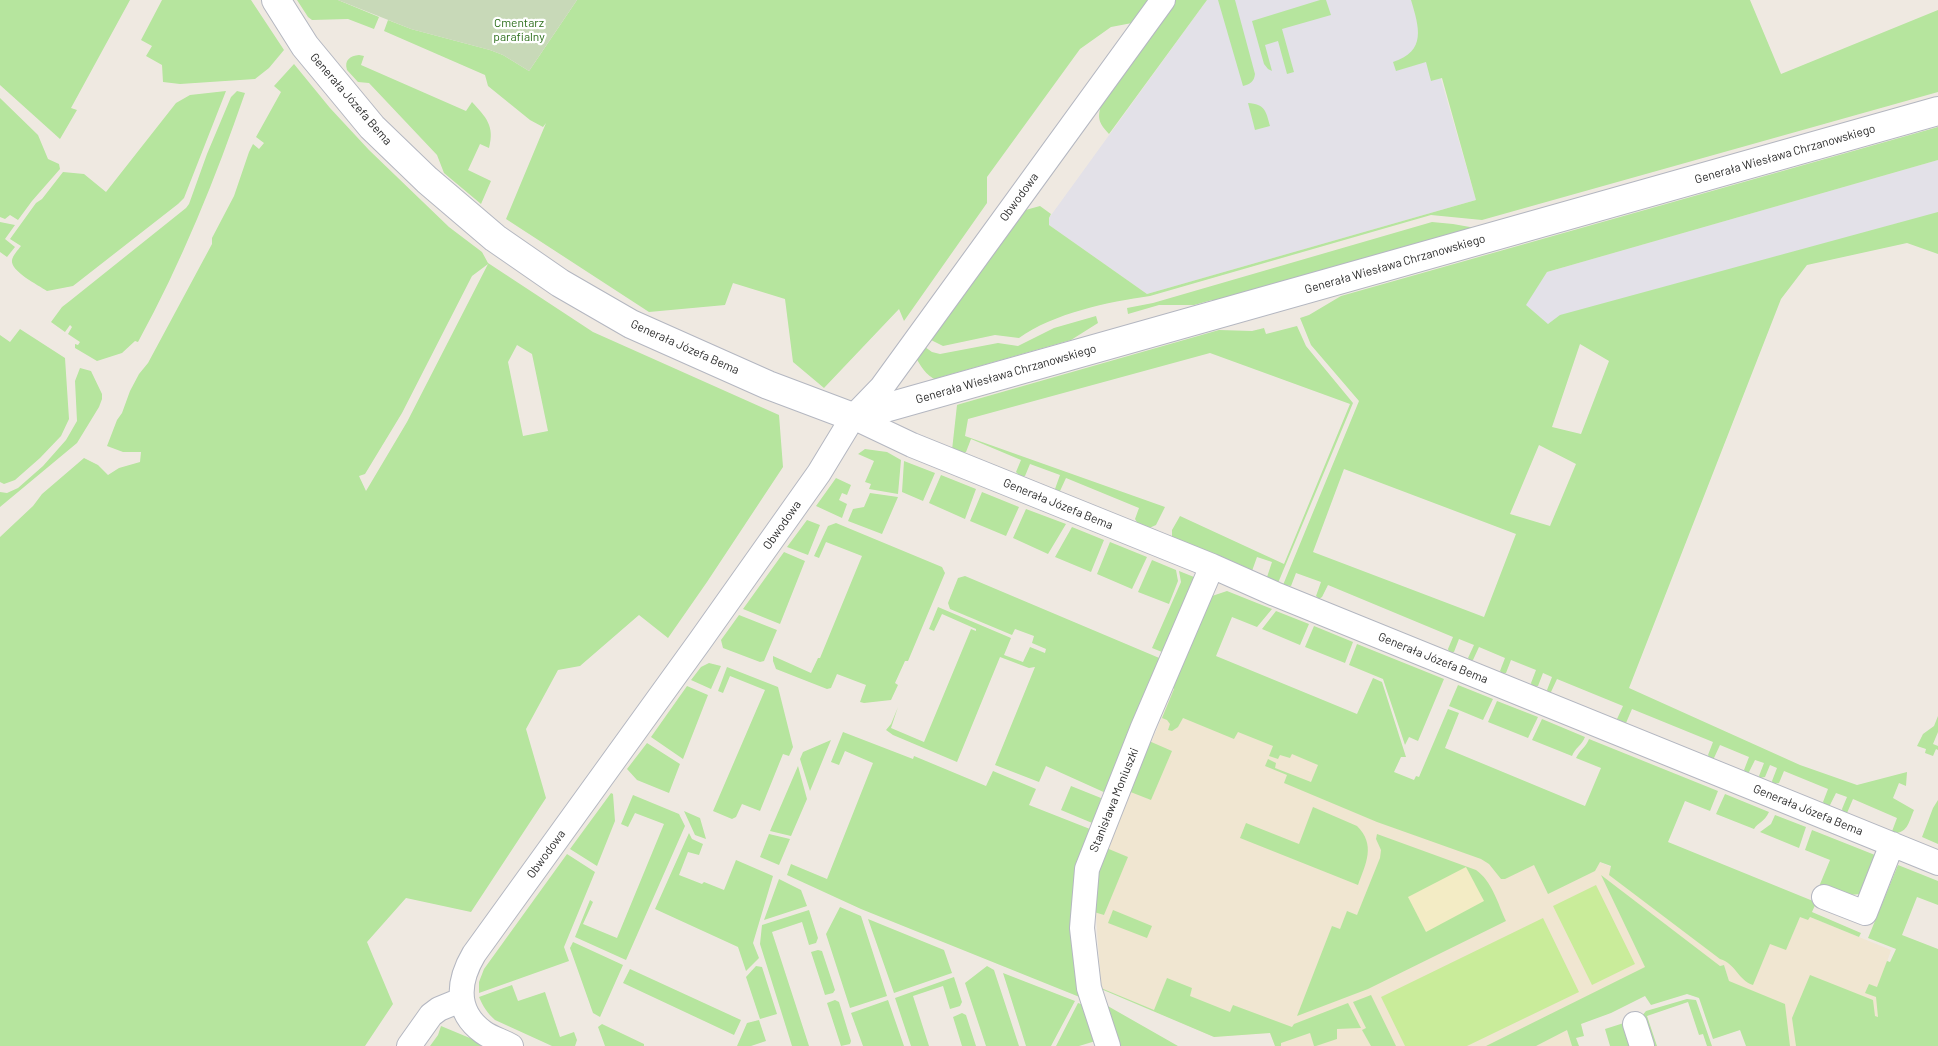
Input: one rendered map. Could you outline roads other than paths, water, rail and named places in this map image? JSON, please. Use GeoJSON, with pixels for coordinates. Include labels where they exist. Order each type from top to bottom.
{"type":"FeatureCollection","features":[{"type":"Feature","properties":{"kind":"street","name":"Generała Józefa Bema"},"geometry":{"type":"LineString","coordinates":[[276,0],[305,46],[372,127],[426,180],[495,238],[560,283],[631,324],[768,385],[853,417],[912,445],[1938,863]]}},
{"type":"Feature","properties":{"kind":"street","name":"Obwodowa"},"geometry":{"type":"LineString","coordinates":[[462,1000],[461,984],[465,968],[474,954],[819,473],[853,417],[882,387],[1163,0]]}},
{"type":"Feature","properties":{"kind":"street","name":"Generała Wiesława Chrzanowskiego"},"geometry":{"type":"LineString","coordinates":[[853,417],[1938,111]]}},
{"type":"Feature","properties":{"kind":"street","name":"Stanisława Moniuszki"},"geometry":{"type":"LineString","coordinates":[[1108,1046],[1090,988],[1082,928],[1087,869],[1143,727],[1212,566]]}},
{"type":"Feature","properties":{"kind":"street"},"geometry":{"type":"LineString","coordinates":[[1824,897],[1865,913],[1892,844]]}},
{"type":"Feature","properties":{"kind":"street"},"geometry":{"type":"LineString","coordinates":[[409,1046],[439,1008],[462,1000],[470,1020],[484,1033],[511,1046]]}},
{"type":"Feature","properties":{"kind":"street"},"geometry":{"type":"LineString","coordinates":[[1635,1024],[1642,1046]]}},
{"type":"Feature","properties":{"kind":"park label","name":"Cmentarz parafialny"},"geometry":{"type":"Point","coordinates":[519,30]}}]}
